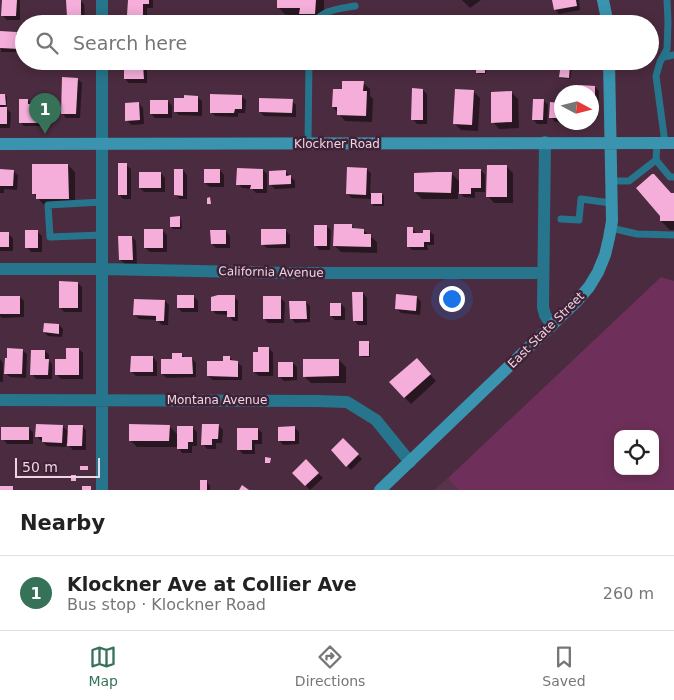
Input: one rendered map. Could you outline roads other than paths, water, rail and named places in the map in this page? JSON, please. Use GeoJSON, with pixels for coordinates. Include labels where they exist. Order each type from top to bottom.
{"type":"FeatureCollection","features":[{"type":"Feature","properties":{"kind":"main road"},"geometry":{"type":"LineString","coordinates":[[603,0],[606,15]]}},
{"type":"Feature","properties":{"kind":"main road","name":"East State Street"},"geometry":{"type":"LineString","coordinates":[[380,490],[552,326],[589,287],[605,255],[611,228],[609,70]]}},
{"type":"Feature","properties":{"kind":"main road","name":"Klockner Road"},"geometry":{"type":"LineString","coordinates":[[0,144],[665,143]]}},
{"type":"Feature","properties":{"kind":"street"},"geometry":{"type":"LineString","coordinates":[[102,0],[102,15]]}},
{"type":"Feature","properties":{"kind":"street"},"geometry":{"type":"LineString","coordinates":[[102,70],[102,490]]}},
{"type":"Feature","properties":{"kind":"street"},"geometry":{"type":"LineString","coordinates":[[545,142],[543,307],[545,315],[552,326]]}},
{"type":"Feature","properties":{"kind":"street","name":"California Avenue"},"geometry":{"type":"LineString","coordinates":[[0,269],[289,273],[542,273]]}},
{"type":"Feature","properties":{"kind":"street","name":"Montana Avenue"},"geometry":{"type":"LineString","coordinates":[[0,400],[103,399],[347,402],[376,420],[410,462]]}},
{"type":"Feature","properties":{"kind":"lane"},"geometry":{"type":"LineString","coordinates":[[659,66],[667,50],[667,0]]}},
{"type":"Feature","properties":{"kind":"lane"},"geometry":{"type":"LineString","coordinates":[[322,15],[326,12],[355,6]]}},
{"type":"Feature","properties":{"kind":"lane"},"geometry":{"type":"LineString","coordinates":[[664,56],[674,55]]}},
{"type":"Feature","properties":{"kind":"lane"},"geometry":{"type":"LineString","coordinates":[[308,70],[308,144]]}},
{"type":"Feature","properties":{"kind":"lane"},"geometry":{"type":"LineString","coordinates":[[611,181],[629,181],[656,160],[665,143],[656,86],[658,70]]}},
{"type":"Feature","properties":{"kind":"lane"},"geometry":{"type":"LineString","coordinates":[[656,160],[670,177],[674,177]]}},
{"type":"Feature","properties":{"kind":"lane"},"geometry":{"type":"LineString","coordinates":[[561,219],[579,220],[581,198],[612,203]]}},
{"type":"Feature","properties":{"kind":"lane"},"geometry":{"type":"LineString","coordinates":[[102,202],[48,205],[50,236],[102,235]]}},
{"type":"Feature","properties":{"kind":"lane"},"geometry":{"type":"LineString","coordinates":[[611,228],[637,234],[674,235]]}},
{"type":"Feature","properties":{"kind":"place","name":"Klockner Ave at Collier Ave"},"geometry":{"type":"Point","coordinates":[45,134]}}]}
